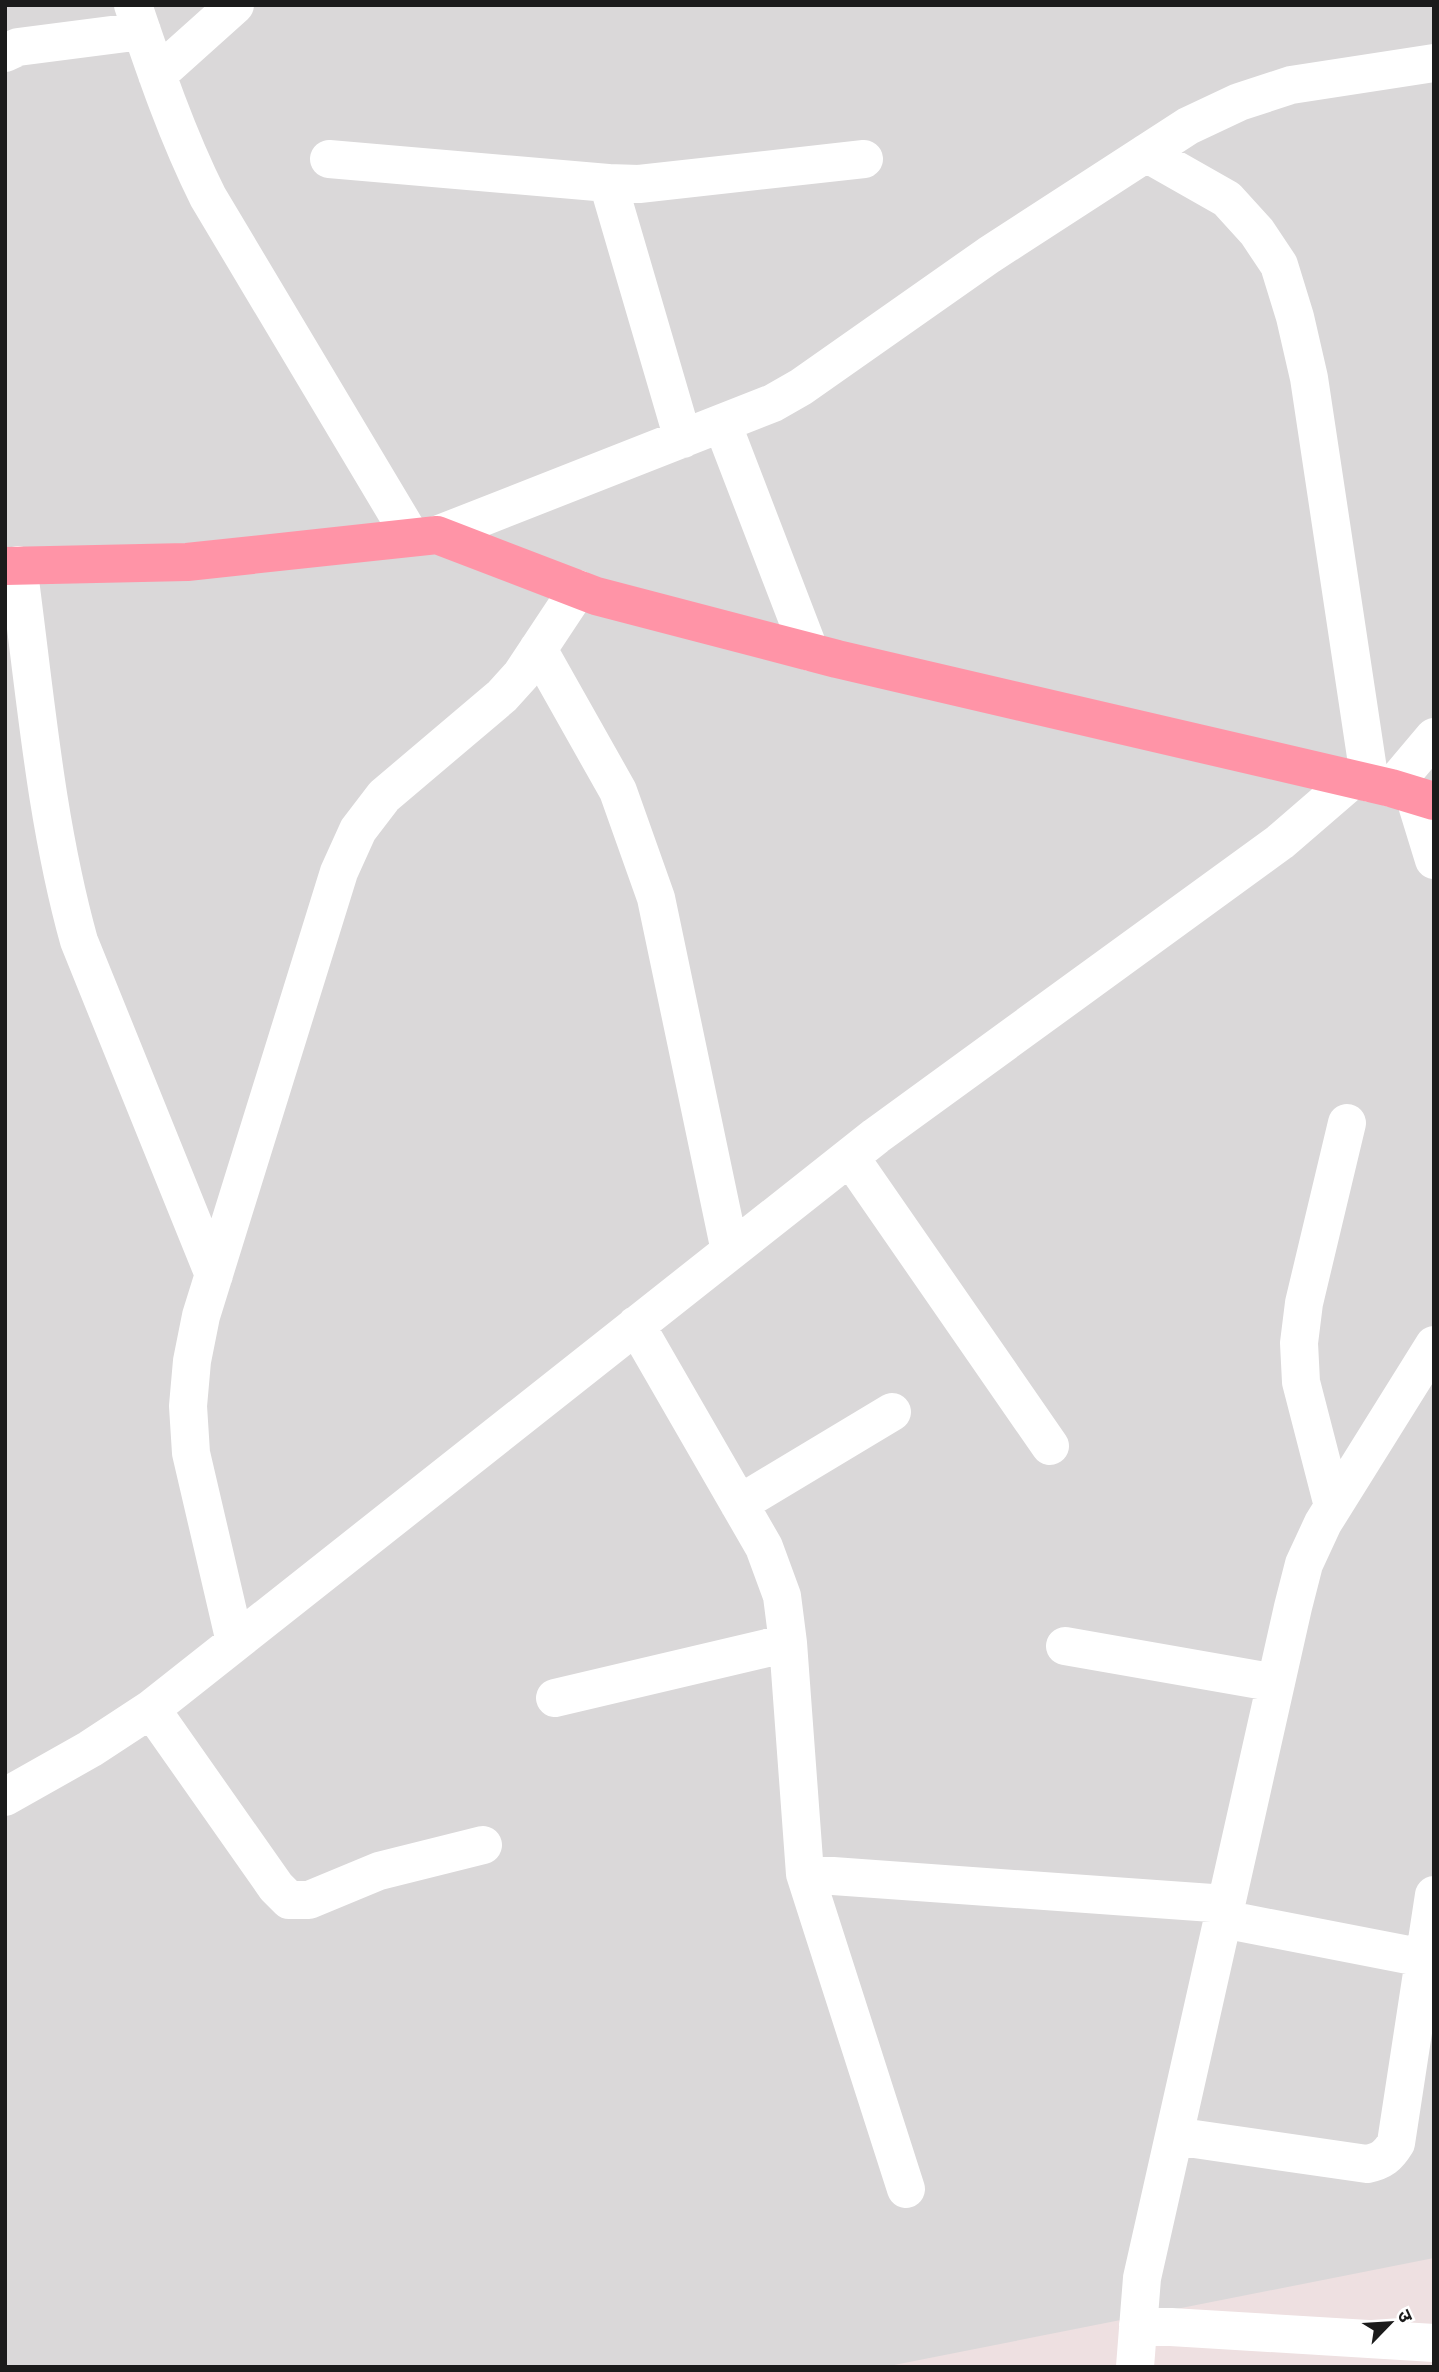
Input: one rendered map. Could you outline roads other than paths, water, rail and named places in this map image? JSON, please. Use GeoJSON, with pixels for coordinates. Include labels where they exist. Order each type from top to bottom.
{"type":"FeatureCollection","features":[{"type":"Feature","properties":{"kind":"main road"},"geometry":{"type":"LineString","coordinates":[[12,566],[187,562],[424,536],[596,596],[810,652],[1392,789]]}},
{"type":"Feature","properties":{"kind":"street"},"geometry":{"type":"LineString","coordinates":[[157,75],[235,5]]}},
{"type":"Feature","properties":{"kind":"street"},"geometry":{"type":"LineString","coordinates":[[5,53],[18,47],[137,18],[191,163],[208,197],[424,536],[772,403],[802,387],[989,255],[1146,153],[1188,126],[1239,102],[1291,85],[1434,63]]}},
{"type":"Feature","properties":{"kind":"street"},"geometry":{"type":"LineString","coordinates":[[1146,153],[1227,199],[1257,232],[1279,265],[1295,317],[1309,378],[1392,789],[1434,860]]}},
{"type":"Feature","properties":{"kind":"street"},"geometry":{"type":"LineString","coordinates":[[329,159],[639,184],[864,159]]}},
{"type":"Feature","properties":{"kind":"street"},"geometry":{"type":"LineString","coordinates":[[608,183],[683,439]]}},
{"type":"Feature","properties":{"kind":"street"},"geometry":{"type":"LineString","coordinates":[[722,423],[810,652]]}},
{"type":"Feature","properties":{"kind":"street"},"geometry":{"type":"LineString","coordinates":[[12,566],[57,849],[79,941],[214,1275]]}},
{"type":"Feature","properties":{"kind":"street"},"geometry":{"type":"LineString","coordinates":[[235,1642],[191,1452],[188,1406],[192,1361],[201,1316],[339,872],[358,830],[384,796],[502,696],[522,675],[578,589]]}},
{"type":"Feature","properties":{"kind":"street"},"geometry":{"type":"LineString","coordinates":[[538,649],[618,790],[656,898],[730,1251]]}},
{"type":"Feature","properties":{"kind":"street"},"geometry":{"type":"LineString","coordinates":[[5,1797],[90,1749],[150,1709],[850,1157],[1280,842],[1392,789],[1434,737]]}},
{"type":"Feature","properties":{"kind":"street"},"geometry":{"type":"LineString","coordinates":[[1333,1506],[1301,1382],[1299,1343],[1304,1303],[1347,1123]]}},
{"type":"Feature","properties":{"kind":"street"},"geometry":{"type":"LineString","coordinates":[[850,1157],[1050,1446]]}},
{"type":"Feature","properties":{"kind":"street"},"geometry":{"type":"LineString","coordinates":[[636,1325],[764,1547],[782,1596],[788,1643],[805,1874],[906,2189]]}},
{"type":"Feature","properties":{"kind":"street"},"geometry":{"type":"LineString","coordinates":[[1135,2367],[1142,2278],[1304,1564],[1333,1506],[1434,1345]]}},
{"type":"Feature","properties":{"kind":"street"},"geometry":{"type":"LineString","coordinates":[[739,1504],[892,1412]]}},
{"type":"Feature","properties":{"kind":"street"},"geometry":{"type":"LineString","coordinates":[[555,1698],[788,1643]]}},
{"type":"Feature","properties":{"kind":"street"},"geometry":{"type":"LineString","coordinates":[[1065,1646],[1276,1683]]}},
{"type":"Feature","properties":{"kind":"street"},"geometry":{"type":"LineString","coordinates":[[150,1709],[276,1887],[289,1900],[309,1900],[379,1871],[483,1845]]}},
{"type":"Feature","properties":{"kind":"street"},"geometry":{"type":"LineString","coordinates":[[805,1874],[1224,1911],[1429,1959]]}},
{"type":"Feature","properties":{"kind":"street"},"geometry":{"type":"LineString","coordinates":[[1174,2136],[1367,2164],[1379,2162],[1389,2155],[1396,2144],[1429,1959],[1434,1895]]}},
{"type":"Feature","properties":{"kind":"street"},"geometry":{"type":"LineString","coordinates":[[1139,2325],[1434,2343]]}}]}
